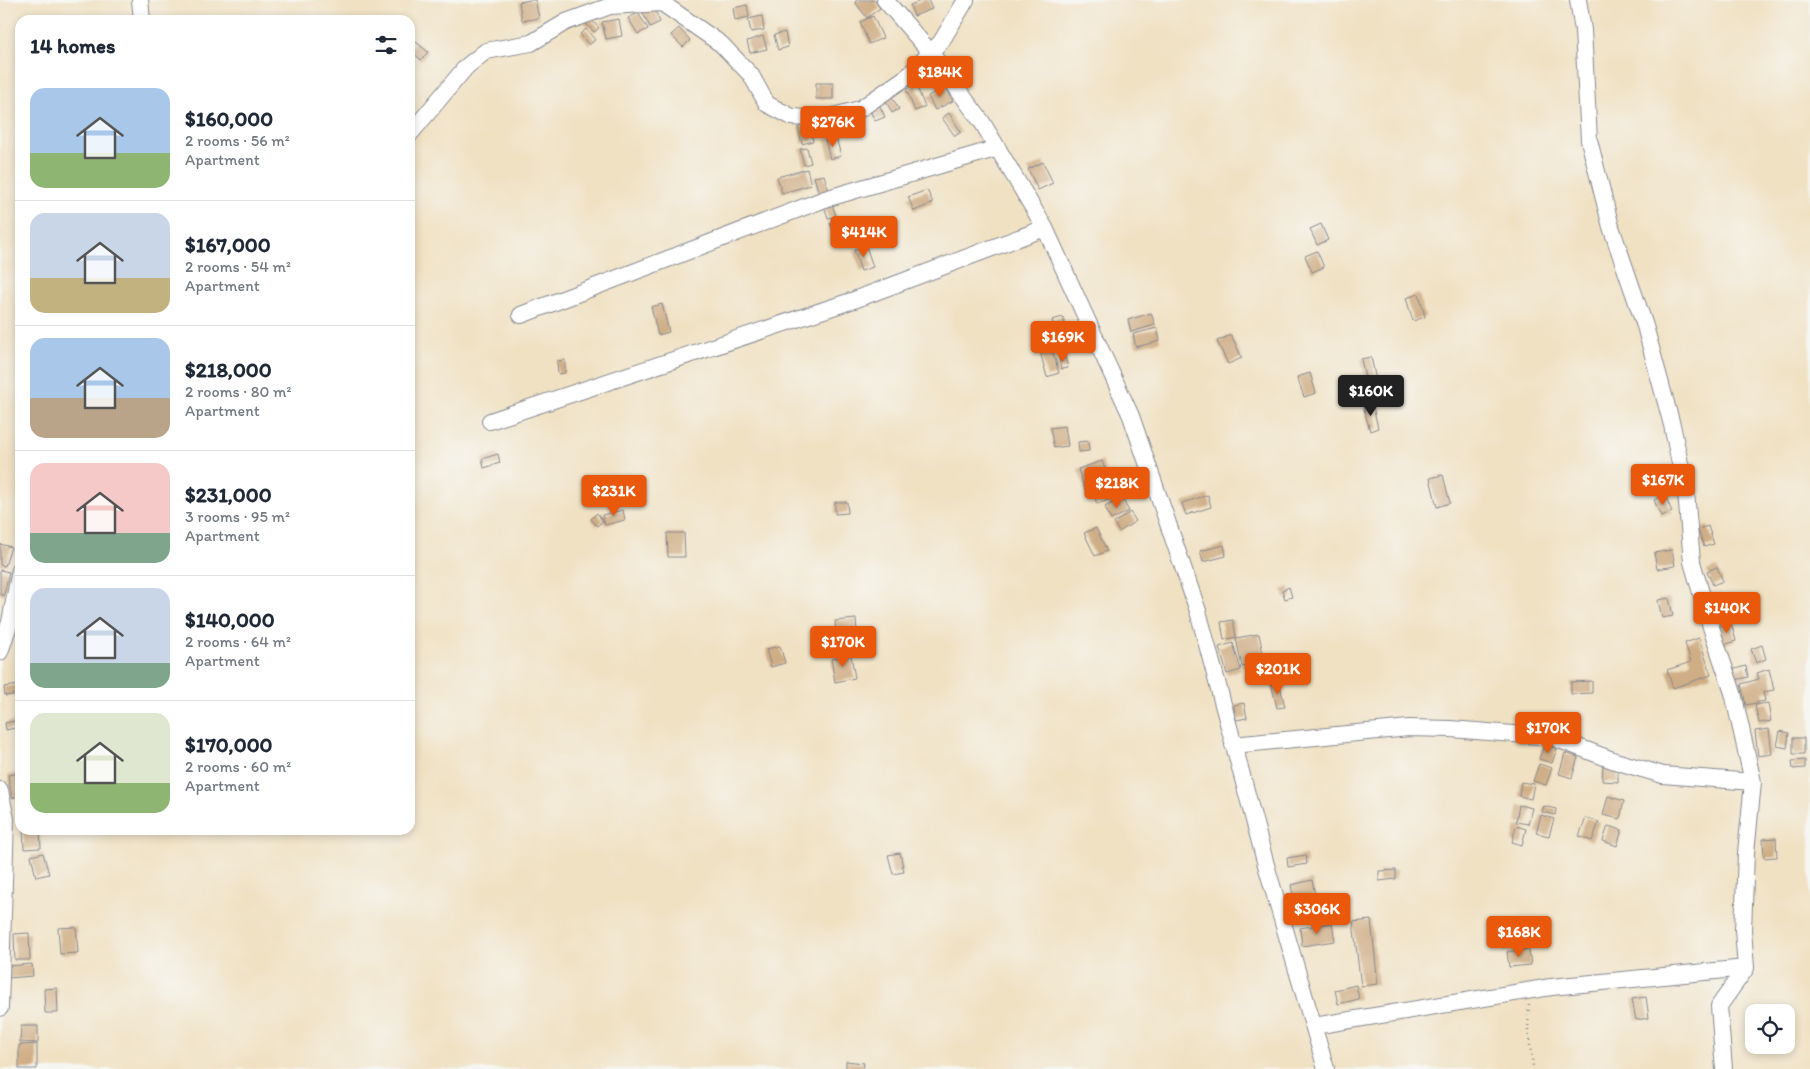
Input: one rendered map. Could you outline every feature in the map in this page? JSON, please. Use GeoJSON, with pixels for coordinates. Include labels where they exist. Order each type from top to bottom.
{"type":"FeatureCollection","features":[{"type":"Feature","properties":{"kind":"street"},"geometry":{"type":"LineString","coordinates":[[140,0],[142,15]]}},
{"type":"Feature","properties":{"kind":"street"},"geometry":{"type":"LineString","coordinates":[[885,0],[930,53],[982,122],[998,148],[1045,228],[1131,416],[1198,611],[1268,875],[1326,1069]]}},
{"type":"Feature","properties":{"kind":"street"},"geometry":{"type":"LineString","coordinates":[[415,128],[466,67],[486,51],[531,43],[566,22],[608,3],[662,3],[721,44],[751,75],[767,104],[792,117],[822,119],[860,109],[908,76],[941,42],[966,0]]}},
{"type":"Feature","properties":{"kind":"street"},"geometry":{"type":"LineString","coordinates":[[1578,0],[1583,30],[1589,140],[1611,227],[1645,326],[1672,425],[1686,492],[1692,562],[1733,693],[1753,782],[1746,853],[1743,930],[1746,968],[1719,1006],[1724,1069]]}},
{"type":"Feature","properties":{"kind":"street"},"geometry":{"type":"LineString","coordinates":[[521,315],[825,199],[998,148]]}},
{"type":"Feature","properties":{"kind":"street"},"geometry":{"type":"LineString","coordinates":[[490,421],[854,300],[1045,228]]}},
{"type":"Feature","properties":{"kind":"street"},"geometry":{"type":"LineString","coordinates":[[0,652],[10,622],[15,596]]}},
{"type":"Feature","properties":{"kind":"street"},"geometry":{"type":"LineString","coordinates":[[1234,745],[1409,728],[1451,729],[1552,738],[1663,775],[1753,782]]}},
{"type":"Feature","properties":{"kind":"street"},"geometry":{"type":"LineString","coordinates":[[0,790],[6,819],[0,999]]}},
{"type":"Feature","properties":{"kind":"street"},"geometry":{"type":"LineString","coordinates":[[1314,1026],[1535,989],[1746,968]]}},
{"type":"Feature","properties":{"kind":"path"},"geometry":{"type":"LineString","coordinates":[[1530,1069],[1532,1066],[1528,1031],[1529,1004],[1535,989]]}},
{"type":"Feature","properties":{"kind":"building"},"geometry":{"type":"Polygon","coordinates":[[[535,0],[539,18],[522,21],[519,2],[535,0]]]}},
{"type":"Feature","properties":{"kind":"building"},"geometry":{"type":"Polygon","coordinates":[[[857,0],[874,0],[880,8],[867,18],[855,2],[857,0]]]}},
{"type":"Feature","properties":{"kind":"building"},"geometry":{"type":"Polygon","coordinates":[[[928,0],[932,9],[914,16],[910,5],[928,0]]]}},
{"type":"Feature","properties":{"kind":"building"},"geometry":{"type":"Polygon","coordinates":[[[747,5],[749,17],[735,20],[733,8],[747,5]]]}},
{"type":"Feature","properties":{"kind":"building"},"geometry":{"type":"Polygon","coordinates":[[[653,6],[660,22],[650,27],[642,11],[653,6]]]}},
{"type":"Feature","properties":{"kind":"building"},"geometry":{"type":"Polygon","coordinates":[[[638,13],[648,29],[638,34],[628,18],[638,13]]]}},
{"type":"Feature","properties":{"kind":"building"},"geometry":{"type":"Polygon","coordinates":[[[588,16],[599,28],[594,32],[583,21],[588,16]]]}},
{"type":"Feature","properties":{"kind":"building"},"geometry":{"type":"Polygon","coordinates":[[[762,16],[764,30],[751,32],[748,19],[762,16]]]}},
{"type":"Feature","properties":{"kind":"building"},"geometry":{"type":"Polygon","coordinates":[[[873,16],[883,38],[869,44],[860,22],[873,16]]]}},
{"type":"Feature","properties":{"kind":"building"},"geometry":{"type":"Polygon","coordinates":[[[619,19],[622,36],[606,39],[602,22],[619,19]]]}},
{"type":"Feature","properties":{"kind":"building"},"geometry":{"type":"Polygon","coordinates":[[[679,28],[690,40],[683,47],[671,35],[679,28]]]}},
{"type":"Feature","properties":{"kind":"building"},"geometry":{"type":"Polygon","coordinates":[[[586,29],[595,40],[589,45],[580,34],[586,29]]]}},
{"type":"Feature","properties":{"kind":"building"},"geometry":{"type":"Polygon","coordinates":[[[785,32],[788,47],[778,50],[774,35],[785,32]]]}},
{"type":"Feature","properties":{"kind":"building"},"geometry":{"type":"Polygon","coordinates":[[[763,36],[767,49],[750,53],[747,41],[763,36]]]}},
{"type":"Feature","properties":{"kind":"building"},"geometry":{"type":"Polygon","coordinates":[[[416,42],[428,52],[421,60],[415,55],[416,42]]]}},
{"type":"Feature","properties":{"kind":"building"},"geometry":{"type":"Polygon","coordinates":[[[816,83],[833,83],[833,99],[816,99],[816,83]]]}},
{"type":"Feature","properties":{"kind":"building"},"geometry":{"type":"Polygon","coordinates":[[[916,85],[925,107],[915,111],[906,89],[916,85]]]}},
{"type":"Feature","properties":{"kind":"building"},"geometry":{"type":"Polygon","coordinates":[[[946,87],[953,101],[935,110],[928,96],[946,87]]]}},
{"type":"Feature","properties":{"kind":"building"},"geometry":{"type":"Polygon","coordinates":[[[892,97],[899,109],[892,113],[886,101],[892,97]]]}},
{"type":"Feature","properties":{"kind":"building"},"geometry":{"type":"Polygon","coordinates":[[[878,102],[885,117],[875,121],[868,106],[878,102]]]}},
{"type":"Feature","properties":{"kind":"building"},"geometry":{"type":"Polygon","coordinates":[[[949,113],[961,132],[955,136],[942,118],[949,113]]]}},
{"type":"Feature","properties":{"kind":"building"},"geometry":{"type":"Polygon","coordinates":[[[847,121],[850,131],[830,136],[828,127],[847,121]]]}},
{"type":"Feature","properties":{"kind":"building"},"geometry":{"type":"Polygon","coordinates":[[[809,125],[813,141],[802,144],[798,127],[809,125]]]}},
{"type":"Feature","properties":{"kind":"building"},"geometry":{"type":"Polygon","coordinates":[[[836,137],[841,156],[830,159],[825,140],[836,137]]]}},
{"type":"Feature","properties":{"kind":"building"},"geometry":{"type":"Polygon","coordinates":[[[807,148],[811,163],[804,165],[800,149],[807,148]]]}},
{"type":"Feature","properties":{"kind":"building"},"geometry":{"type":"Polygon","coordinates":[[[1043,162],[1053,183],[1038,190],[1028,169],[1043,162]]]}},
{"type":"Feature","properties":{"kind":"building"},"geometry":{"type":"Polygon","coordinates":[[[807,169],[811,185],[782,193],[777,177],[807,169]]]}},
{"type":"Feature","properties":{"kind":"building"},"geometry":{"type":"Polygon","coordinates":[[[824,175],[829,191],[819,194],[814,177],[824,175]]]}},
{"type":"Feature","properties":{"kind":"building"},"geometry":{"type":"Polygon","coordinates":[[[927,190],[933,203],[914,211],[908,197],[927,190]]]}},
{"type":"Feature","properties":{"kind":"building"},"geometry":{"type":"Polygon","coordinates":[[[832,204],[836,216],[828,218],[824,206],[832,204]]]}},
{"type":"Feature","properties":{"kind":"building"},"geometry":{"type":"Polygon","coordinates":[[[839,219],[846,239],[837,242],[830,223],[839,219]]]}},
{"type":"Feature","properties":{"kind":"building"},"geometry":{"type":"Polygon","coordinates":[[[1321,224],[1328,240],[1317,245],[1310,229],[1321,224]]]}},
{"type":"Feature","properties":{"kind":"building"},"geometry":{"type":"Polygon","coordinates":[[[866,246],[873,267],[861,271],[854,250],[866,246]]]}},
{"type":"Feature","properties":{"kind":"building"},"geometry":{"type":"Polygon","coordinates":[[[1317,251],[1324,267],[1312,272],[1305,256],[1317,251]]]}},
{"type":"Feature","properties":{"kind":"building"},"geometry":{"type":"Polygon","coordinates":[[[1419,294],[1425,317],[1413,321],[1406,298],[1419,294]]]}},
{"type":"Feature","properties":{"kind":"building"},"geometry":{"type":"Polygon","coordinates":[[[662,304],[669,332],[658,335],[651,307],[662,304]]]}},
{"type":"Feature","properties":{"kind":"building"},"geometry":{"type":"Polygon","coordinates":[[[1151,313],[1155,325],[1131,332],[1128,320],[1151,313]]]}},
{"type":"Feature","properties":{"kind":"building"},"geometry":{"type":"Polygon","coordinates":[[[1063,317],[1068,336],[1057,338],[1052,320],[1063,317]]]}},
{"type":"Feature","properties":{"kind":"building"},"geometry":{"type":"Polygon","coordinates":[[[1157,328],[1160,341],[1136,347],[1133,334],[1157,328]]]}},
{"type":"Feature","properties":{"kind":"building"},"geometry":{"type":"Polygon","coordinates":[[[1231,335],[1242,358],[1228,364],[1217,341],[1231,335]]]}},
{"type":"Feature","properties":{"kind":"building"},"geometry":{"type":"Polygon","coordinates":[[[1052,349],[1059,373],[1047,377],[1040,352],[1052,349]]]}},
{"type":"Feature","properties":{"kind":"building"},"geometry":{"type":"Polygon","coordinates":[[[1065,357],[1068,368],[1061,369],[1059,359],[1065,357]]]}},
{"type":"Feature","properties":{"kind":"building"},"geometry":{"type":"Polygon","coordinates":[[[1371,357],[1376,380],[1366,382],[1361,359],[1371,357]]]}},
{"type":"Feature","properties":{"kind":"building"},"geometry":{"type":"Polygon","coordinates":[[[565,360],[565,373],[558,374],[557,361],[565,360]]]}},
{"type":"Feature","properties":{"kind":"building"},"geometry":{"type":"Polygon","coordinates":[[[1310,373],[1316,393],[1304,397],[1297,377],[1310,373]]]}},
{"type":"Feature","properties":{"kind":"building"},"geometry":{"type":"Polygon","coordinates":[[[1372,403],[1378,428],[1370,431],[1363,405],[1372,403]]]}},
{"type":"Feature","properties":{"kind":"building"},"geometry":{"type":"Polygon","coordinates":[[[1065,426],[1068,446],[1054,448],[1050,428],[1065,426]]]}},
{"type":"Feature","properties":{"kind":"building"},"geometry":{"type":"Polygon","coordinates":[[[1088,441],[1089,451],[1079,452],[1078,442],[1088,441]]]}},
{"type":"Feature","properties":{"kind":"building"},"geometry":{"type":"Polygon","coordinates":[[[498,454],[500,463],[484,468],[482,459],[498,454]]]}},
{"type":"Feature","properties":{"kind":"building"},"geometry":{"type":"Polygon","coordinates":[[[1102,461],[1109,481],[1085,490],[1078,469],[1102,461]]]}},
{"type":"Feature","properties":{"kind":"building"},"geometry":{"type":"Polygon","coordinates":[[[1443,475],[1450,503],[1437,507],[1430,478],[1443,475]]]}},
{"type":"Feature","properties":{"kind":"building"},"geometry":{"type":"Polygon","coordinates":[[[1114,488],[1117,497],[1097,504],[1094,495],[1114,488]]]}},
{"type":"Feature","properties":{"kind":"building"},"geometry":{"type":"Polygon","coordinates":[[[1208,495],[1211,507],[1186,515],[1182,503],[1208,495]]]}},
{"type":"Feature","properties":{"kind":"building"},"geometry":{"type":"Polygon","coordinates":[[[1665,495],[1672,512],[1661,516],[1654,500],[1665,495]]]}},
{"type":"Feature","properties":{"kind":"building"},"geometry":{"type":"Polygon","coordinates":[[[1122,498],[1129,511],[1111,520],[1105,507],[1122,498]]]}},
{"type":"Feature","properties":{"kind":"building"},"geometry":{"type":"Polygon","coordinates":[[[835,502],[847,502],[848,513],[835,514],[835,502]]]}},
{"type":"Feature","properties":{"kind":"building"},"geometry":{"type":"Polygon","coordinates":[[[623,510],[625,520],[605,525],[602,515],[623,510]]]}},
{"type":"Feature","properties":{"kind":"building"},"geometry":{"type":"Polygon","coordinates":[[[1130,512],[1136,521],[1119,532],[1114,523],[1130,512]]]}},
{"type":"Feature","properties":{"kind":"building"},"geometry":{"type":"Polygon","coordinates":[[[597,513],[603,521],[597,526],[591,519],[597,513]]]}},
{"type":"Feature","properties":{"kind":"building"},"geometry":{"type":"Polygon","coordinates":[[[1708,526],[1714,544],[1704,547],[1698,529],[1708,526]]]}},
{"type":"Feature","properties":{"kind":"building"},"geometry":{"type":"Polygon","coordinates":[[[1096,528],[1107,551],[1095,556],[1084,533],[1096,528]]]}},
{"type":"Feature","properties":{"kind":"building"},"geometry":{"type":"Polygon","coordinates":[[[667,533],[684,533],[685,557],[668,557],[667,533]]]}},
{"type":"Feature","properties":{"kind":"building"},"geometry":{"type":"Polygon","coordinates":[[[0,544],[11,547],[5,566],[0,565],[0,544]]]}},
{"type":"Feature","properties":{"kind":"building"},"geometry":{"type":"Polygon","coordinates":[[[1224,545],[1226,556],[1203,562],[1200,551],[1224,545]]]}},
{"type":"Feature","properties":{"kind":"building"},"geometry":{"type":"Polygon","coordinates":[[[1672,550],[1675,566],[1657,569],[1654,553],[1672,550]]]}},
{"type":"Feature","properties":{"kind":"building"},"geometry":{"type":"Polygon","coordinates":[[[1717,567],[1723,581],[1713,585],[1707,571],[1717,567]]]}},
{"type":"Feature","properties":{"kind":"building"},"geometry":{"type":"Polygon","coordinates":[[[0,570],[9,572],[4,595],[0,595],[0,570]]]}},
{"type":"Feature","properties":{"kind":"building"},"geometry":{"type":"Polygon","coordinates":[[[1289,587],[1292,597],[1285,599],[1282,590],[1289,587]]]}},
{"type":"Feature","properties":{"kind":"building"},"geometry":{"type":"Polygon","coordinates":[[[1669,598],[1673,616],[1662,618],[1658,600],[1669,598]]]}},
{"type":"Feature","properties":{"kind":"building"},"geometry":{"type":"Polygon","coordinates":[[[856,619],[858,645],[837,647],[835,621],[856,619]]]}},
{"type":"Feature","properties":{"kind":"building"},"geometry":{"type":"Polygon","coordinates":[[[1233,620],[1236,637],[1224,640],[1221,622],[1233,620]]]}},
{"type":"Feature","properties":{"kind":"building"},"geometry":{"type":"Polygon","coordinates":[[[1731,623],[1736,641],[1723,645],[1718,627],[1731,623]]]}},
{"type":"Feature","properties":{"kind":"building"},"geometry":{"type":"Polygon","coordinates":[[[1259,634],[1265,663],[1242,667],[1236,638],[1259,634]]]}},
{"type":"Feature","properties":{"kind":"building"},"geometry":{"type":"Polygon","coordinates":[[[1699,638],[1711,675],[1673,688],[1667,670],[1691,662],[1685,643],[1699,638]]]}},
{"type":"Feature","properties":{"kind":"building"},"geometry":{"type":"Polygon","coordinates":[[[1233,643],[1241,670],[1227,674],[1219,647],[1233,643]]]}},
{"type":"Feature","properties":{"kind":"building"},"geometry":{"type":"Polygon","coordinates":[[[1762,645],[1766,659],[1756,663],[1751,649],[1762,645]]]}},
{"type":"Feature","properties":{"kind":"building"},"geometry":{"type":"Polygon","coordinates":[[[780,646],[785,663],[771,667],[766,649],[780,646]]]}},
{"type":"Feature","properties":{"kind":"building"},"geometry":{"type":"Polygon","coordinates":[[[851,655],[855,678],[835,682],[831,659],[851,655]]]}},
{"type":"Feature","properties":{"kind":"building"},"geometry":{"type":"Polygon","coordinates":[[[1746,666],[1748,677],[1734,680],[1731,670],[1746,666]]]}},
{"type":"Feature","properties":{"kind":"building"},"geometry":{"type":"Polygon","coordinates":[[[1769,669],[1774,690],[1763,692],[1765,701],[1746,705],[1741,684],[1759,679],[1757,673],[1769,669]]]}},
{"type":"Feature","properties":{"kind":"building"},"geometry":{"type":"Polygon","coordinates":[[[1279,681],[1285,707],[1277,708],[1271,683],[1279,681]]]}},
{"type":"Feature","properties":{"kind":"building"},"geometry":{"type":"Polygon","coordinates":[[[1592,681],[1592,693],[1571,694],[1571,682],[1592,681]]]}},
{"type":"Feature","properties":{"kind":"building"},"geometry":{"type":"Polygon","coordinates":[[[15,686],[15,695],[5,696],[4,687],[15,686]]]}},
{"type":"Feature","properties":{"kind":"building"},"geometry":{"type":"Polygon","coordinates":[[[1244,703],[1247,718],[1236,720],[1234,705],[1244,703]]]}},
{"type":"Feature","properties":{"kind":"building"},"geometry":{"type":"Polygon","coordinates":[[[1768,703],[1771,721],[1759,723],[1755,705],[1768,703]]]}},
{"type":"Feature","properties":{"kind":"building"},"geometry":{"type":"Polygon","coordinates":[[[15,721],[15,728],[6,730],[5,723],[15,721]]]}},
{"type":"Feature","properties":{"kind":"building"},"geometry":{"type":"Polygon","coordinates":[[[1769,729],[1772,754],[1758,756],[1755,731],[1769,729]]]}},
{"type":"Feature","properties":{"kind":"building"},"geometry":{"type":"Polygon","coordinates":[[[1780,731],[1789,733],[1787,748],[1777,746],[1780,731]]]}},
{"type":"Feature","properties":{"kind":"building"},"geometry":{"type":"Polygon","coordinates":[[[1793,738],[1804,738],[1804,754],[1793,754],[1793,738]]]}},
{"type":"Feature","properties":{"kind":"building"},"geometry":{"type":"Polygon","coordinates":[[[1544,745],[1557,749],[1552,763],[1539,759],[1544,745]]]}},
{"type":"Feature","properties":{"kind":"building"},"geometry":{"type":"Polygon","coordinates":[[[1565,753],[1578,757],[1572,778],[1559,774],[1565,753]]]}},
{"type":"Feature","properties":{"kind":"building"},"geometry":{"type":"Polygon","coordinates":[[[1805,760],[1805,768],[1793,769],[1792,761],[1805,760]]]}},
{"type":"Feature","properties":{"kind":"building"},"geometry":{"type":"Polygon","coordinates":[[[1539,764],[1552,768],[1546,785],[1533,781],[1539,764]]]}},
{"type":"Feature","properties":{"kind":"building"},"geometry":{"type":"Polygon","coordinates":[[[1603,765],[1618,766],[1618,782],[1602,781],[1603,765]]]}},
{"type":"Feature","properties":{"kind":"building"},"geometry":{"type":"Polygon","coordinates":[[[15,774],[15,797],[12,798],[8,775],[15,774]]]}},
{"type":"Feature","properties":{"kind":"building"},"geometry":{"type":"Polygon","coordinates":[[[1521,782],[1534,784],[1531,799],[1519,796],[1521,782]]]}},
{"type":"Feature","properties":{"kind":"building"},"geometry":{"type":"Polygon","coordinates":[[[1608,796],[1624,801],[1620,819],[1603,815],[1608,796]]]}},
{"type":"Feature","properties":{"kind":"building"},"geometry":{"type":"Polygon","coordinates":[[[1519,805],[1532,808],[1528,824],[1516,822],[1519,805]]]}},
{"type":"Feature","properties":{"kind":"building"},"geometry":{"type":"Polygon","coordinates":[[[1544,806],[1556,809],[1555,815],[1542,812],[1544,806]]]}},
{"type":"Feature","properties":{"kind":"building"},"geometry":{"type":"Polygon","coordinates":[[[1541,815],[1554,819],[1549,836],[1536,833],[1541,815]]]}},
{"type":"Feature","properties":{"kind":"building"},"geometry":{"type":"Polygon","coordinates":[[[1586,818],[1599,822],[1592,841],[1579,836],[1586,818]]]}},
{"type":"Feature","properties":{"kind":"building"},"geometry":{"type":"Polygon","coordinates":[[[1516,826],[1526,829],[1522,845],[1512,842],[1516,826]]]}},
{"type":"Feature","properties":{"kind":"building"},"geometry":{"type":"Polygon","coordinates":[[[1608,826],[1622,830],[1617,846],[1603,841],[1608,826]]]}},
{"type":"Feature","properties":{"kind":"building"},"geometry":{"type":"Polygon","coordinates":[[[23,835],[40,835],[41,848],[24,849],[23,835]]]}},
{"type":"Feature","properties":{"kind":"building"},"geometry":{"type":"Polygon","coordinates":[[[1776,838],[1777,857],[1764,858],[1763,839],[1776,838]]]}},
{"type":"Feature","properties":{"kind":"building"},"geometry":{"type":"Polygon","coordinates":[[[43,853],[49,874],[36,877],[31,856],[43,853]]]}},
{"type":"Feature","properties":{"kind":"building"},"geometry":{"type":"Polygon","coordinates":[[[900,853],[904,872],[893,874],[888,855],[900,853]]]}},
{"type":"Feature","properties":{"kind":"building"},"geometry":{"type":"Polygon","coordinates":[[[1306,855],[1307,864],[1288,867],[1287,858],[1306,855]]]}},
{"type":"Feature","properties":{"kind":"building"},"geometry":{"type":"Polygon","coordinates":[[[1396,870],[1396,879],[1379,881],[1379,871],[1396,870]]]}},
{"type":"Feature","properties":{"kind":"building"},"geometry":{"type":"Polygon","coordinates":[[[1312,880],[1315,895],[1294,900],[1291,885],[1312,880]]]}},
{"type":"Feature","properties":{"kind":"building"},"geometry":{"type":"Polygon","coordinates":[[[1371,920],[1378,984],[1361,986],[1353,922],[1371,920]]]}},
{"type":"Feature","properties":{"kind":"building"},"geometry":{"type":"Polygon","coordinates":[[[1332,923],[1335,941],[1302,946],[1300,928],[1332,923]]]}},
{"type":"Feature","properties":{"kind":"building"},"geometry":{"type":"Polygon","coordinates":[[[76,927],[78,953],[60,954],[58,928],[76,927]]]}},
{"type":"Feature","properties":{"kind":"building"},"geometry":{"type":"Polygon","coordinates":[[[1521,929],[1525,939],[1503,948],[1499,938],[1521,929]]]}},
{"type":"Feature","properties":{"kind":"building"},"geometry":{"type":"Polygon","coordinates":[[[29,933],[30,960],[15,960],[14,934],[29,933]]]}},
{"type":"Feature","properties":{"kind":"building"},"geometry":{"type":"Polygon","coordinates":[[[1529,949],[1531,965],[1509,967],[1507,952],[1529,949]]]}},
{"type":"Feature","properties":{"kind":"building"},"geometry":{"type":"Polygon","coordinates":[[[32,964],[33,976],[8,978],[7,966],[32,964]]]}},
{"type":"Feature","properties":{"kind":"building"},"geometry":{"type":"Polygon","coordinates":[[[1356,985],[1359,999],[1338,1004],[1335,990],[1356,985]]]}},
{"type":"Feature","properties":{"kind":"building"},"geometry":{"type":"Polygon","coordinates":[[[57,988],[58,1013],[45,1013],[44,989],[57,988]]]}},
{"type":"Feature","properties":{"kind":"building"},"geometry":{"type":"Polygon","coordinates":[[[1646,997],[1649,1018],[1636,1020],[1632,999],[1646,997]]]}},
{"type":"Feature","properties":{"kind":"building"},"geometry":{"type":"Polygon","coordinates":[[[21,1026],[38,1026],[38,1043],[20,1042],[21,1026]]]}},
{"type":"Feature","properties":{"kind":"building"},"geometry":{"type":"Polygon","coordinates":[[[37,1044],[37,1069],[19,1069],[19,1045],[37,1044]]]}},
{"type":"Feature","properties":{"kind":"building"},"geometry":{"type":"Polygon","coordinates":[[[846,1061],[864,1063],[863,1069],[846,1069],[846,1061]]]}}]}
